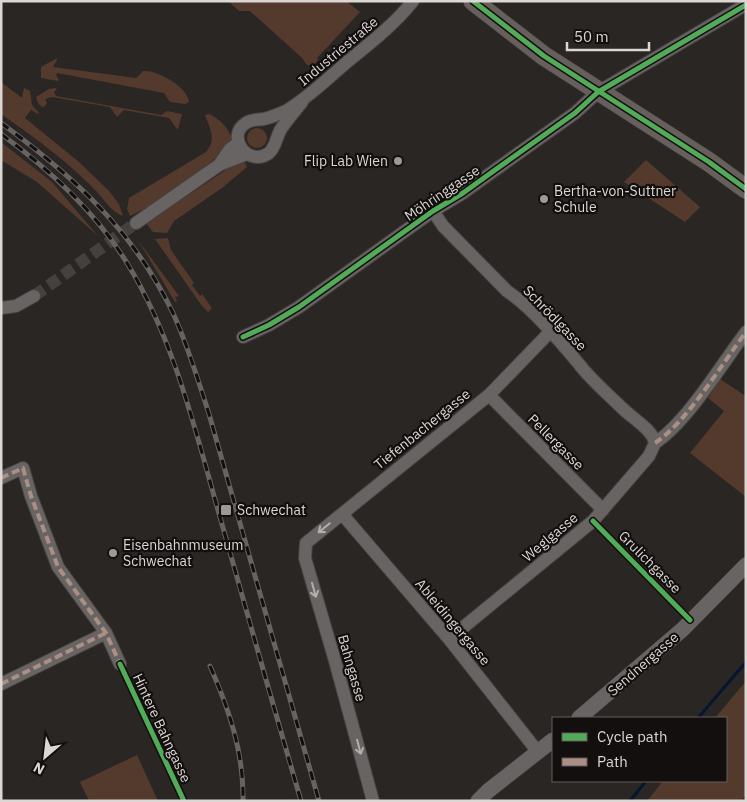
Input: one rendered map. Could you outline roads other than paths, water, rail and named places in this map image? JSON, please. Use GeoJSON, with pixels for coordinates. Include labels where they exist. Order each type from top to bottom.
{"type":"FeatureCollection","features":[{"type":"Feature","properties":{"kind":"main road"},"geometry":{"type":"LineString","coordinates":[[473,1],[544,56],[709,162],[746,189]]}},
{"type":"Feature","properties":{"kind":"street","name":"Industriestraße"},"geometry":{"type":"LineString","coordinates":[[136,224],[219,165],[246,154],[256,157],[263,156],[270,151],[281,129],[302,102],[396,22],[413,1]]}},
{"type":"Feature","properties":{"kind":"street","name":"Möhringgasse"},"geometry":{"type":"LineString","coordinates":[[243,337],[269,325],[299,307],[575,113],[598,92],[745,5]]}},
{"type":"Feature","properties":{"kind":"street","name":"Industriestraße"},"geometry":{"type":"LineString","coordinates":[[219,165],[230,149],[238,143],[238,136],[243,125],[249,121],[261,120],[280,114],[302,102]]}},
{"type":"Feature","properties":{"kind":"street"},"geometry":{"type":"LineString","coordinates":[[261,120],[272,127],[276,140]]}},
{"type":"Feature","properties":{"kind":"street"},"geometry":{"type":"LineString","coordinates":[[238,143],[246,154]]}},
{"type":"Feature","properties":{"kind":"street","name":"Schrödlgasse"},"geometry":{"type":"LineString","coordinates":[[433,211],[443,226],[570,352],[579,365],[634,420],[650,432],[654,438],[654,443]]}},
{"type":"Feature","properties":{"kind":"street"},"geometry":{"type":"LineString","coordinates":[[1,308],[16,306],[34,296]]}},
{"type":"Feature","properties":{"kind":"street","name":"Tiefenbachergasse"},"geometry":{"type":"LineString","coordinates":[[306,543],[489,395],[550,332]]}},
{"type":"Feature","properties":{"kind":"street"},"geometry":{"type":"LineString","coordinates":[[654,443],[667,435],[697,399],[746,332]]}},
{"type":"Feature","properties":{"kind":"street","name":"Pellergasse"},"geometry":{"type":"LineString","coordinates":[[489,395],[603,510]]}},
{"type":"Feature","properties":{"kind":"street","name":"Weglgasse"},"geometry":{"type":"LineString","coordinates":[[449,639],[578,534],[603,510],[649,456],[654,443]]}},
{"type":"Feature","properties":{"kind":"street"},"geometry":{"type":"LineString","coordinates":[[1,478],[23,468],[58,567],[106,634],[120,664]]}},
{"type":"Feature","properties":{"kind":"street","name":"Ableidingergasse"},"geometry":{"type":"LineString","coordinates":[[342,514],[449,639],[538,752]]}},
{"type":"Feature","properties":{"kind":"street","name":"Bahngasse"},"geometry":{"type":"LineString","coordinates":[[306,543],[305,558],[373,801]]}},
{"type":"Feature","properties":{"kind":"street","name":"Sendnergasse"},"geometry":{"type":"LineString","coordinates":[[580,717],[683,629],[746,565]]}},
{"type":"Feature","properties":{"kind":"street"},"geometry":{"type":"LineString","coordinates":[[1,684],[106,634]]}},
{"type":"Feature","properties":{"kind":"street"},"geometry":{"type":"LineString","coordinates":[[478,801],[552,741]]}},
{"type":"Feature","properties":{"kind":"waterway"},"geometry":{"type":"LineString","coordinates":[[699,717],[746,662]]}},
{"type":"Feature","properties":{"kind":"waterway"},"geometry":{"type":"LineString","coordinates":[[630,801],[645,782]]}},
{"type":"Feature","properties":{"kind":"tunnel"},"geometry":{"type":"LineString","coordinates":[[34,296],[136,223]]}},
{"type":"Feature","properties":{"kind":"railway"},"geometry":{"type":"LineString","coordinates":[[1,123],[53,164],[99,207],[140,256],[173,313],[188,350],[209,414],[319,801]]}},
{"type":"Feature","properties":{"kind":"railway"},"geometry":{"type":"LineString","coordinates":[[1,134],[54,177],[101,226],[127,263],[157,320],[190,410],[301,801]]}},
{"type":"Feature","properties":{"kind":"railway"},"geometry":{"type":"LineString","coordinates":[[210,666],[234,732],[241,766],[243,801]]}},
{"type":"Feature","properties":{"kind":"place","name":"Flip Lab Wien"},"geometry":{"type":"Point","coordinates":[398,161]}},
{"type":"Feature","properties":{"kind":"place","name":"Bertha-von-Suttner Schule"},"geometry":{"type":"Point","coordinates":[544,199]}},
{"type":"Feature","properties":{"kind":"place","name":"Schwechat"},"geometry":{"type":"Point","coordinates":[226,510]}},
{"type":"Feature","properties":{"kind":"place","name":"Eisenbahnmuseum Schwechat"},"geometry":{"type":"Point","coordinates":[113,553]}}]}
